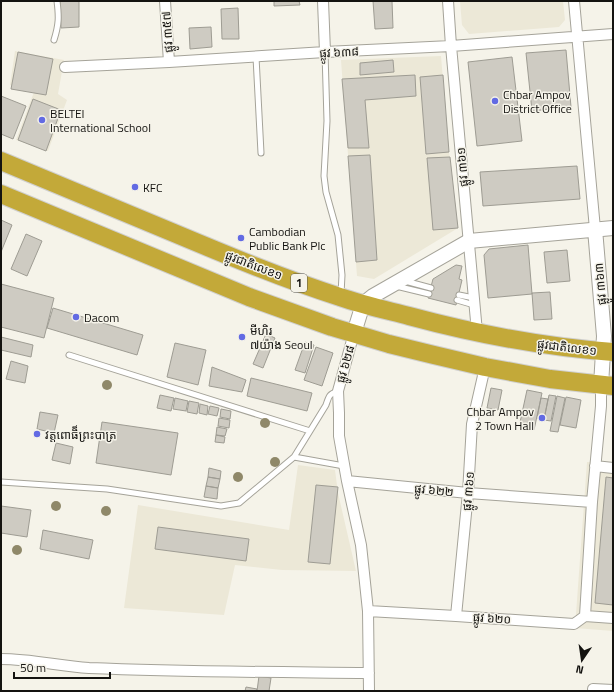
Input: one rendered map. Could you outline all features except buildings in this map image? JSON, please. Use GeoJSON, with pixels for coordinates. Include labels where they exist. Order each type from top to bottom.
{"type":"FeatureCollection","features":[{"type":"Feature","properties":{"kind":"highway","name":"ផ្លូវជាតិលេខ១"},"geometry":{"type":"LineString","coordinates":[[1,161],[257,267],[363,304],[437,324],[523,342],[582,350],[608,351]]}},
{"type":"Feature","properties":{"kind":"highway"},"geometry":{"type":"LineString","coordinates":[[1,194],[248,297],[325,324],[434,355],[485,367],[550,379],[607,385]]}},
{"type":"Feature","properties":{"kind":"street","name":"ផ្លូវ ៣៥៧"},"geometry":{"type":"LineString","coordinates":[[165,1],[169,62]]}},
{"type":"Feature","properties":{"kind":"street"},"geometry":{"type":"LineString","coordinates":[[323,1],[325,52]]}},
{"type":"Feature","properties":{"kind":"street","name":"ផ្លូវ ៣៦១"},"geometry":{"type":"LineString","coordinates":[[448,1],[477,332]]}},
{"type":"Feature","properties":{"kind":"street","name":"ផ្លូវ ៣៦៣"},"geometry":{"type":"LineString","coordinates":[[574,1],[604,336],[608,351],[607,385],[601,406],[595,466],[585,616]]}},
{"type":"Feature","properties":{"kind":"street","name":"ផ្លូវ ៦៣៨"},"geometry":{"type":"LineString","coordinates":[[65,67],[451,46],[613,34]]}},
{"type":"Feature","properties":{"kind":"street"},"geometry":{"type":"LineString","coordinates":[[363,304],[373,296],[469,241],[613,228]]}},
{"type":"Feature","properties":{"kind":"street","name":"ផ្លូវ ៦២៨"},"geometry":{"type":"LineString","coordinates":[[363,304],[338,392],[340,436],[344,466],[362,544],[368,611],[369,691]]}},
{"type":"Feature","properties":{"kind":"street","name":"ផ្លូវ ៣៦១"},"geometry":{"type":"LineString","coordinates":[[456,616],[468,493],[472,424],[485,367]]}},
{"type":"Feature","properties":{"kind":"street"},"geometry":{"type":"LineString","coordinates":[[595,466],[613,468]]}},
{"type":"Feature","properties":{"kind":"street","name":"ផ្លូវ ៦២២"},"geometry":{"type":"LineString","coordinates":[[347,481],[468,493],[592,502]]}},
{"type":"Feature","properties":{"kind":"street","name":"ផ្លូវ ៦២០"},"geometry":{"type":"LineString","coordinates":[[368,611],[574,624],[585,616],[613,618]]}},
{"type":"Feature","properties":{"kind":"street"},"geometry":{"type":"LineString","coordinates":[[1,659],[16,659],[86,668],[168,671],[369,673]]}},
{"type":"Feature","properties":{"kind":"street"},"geometry":{"type":"LineString","coordinates":[[593,689],[613,690]]}},
{"type":"Feature","properties":{"kind":"lane"},"geometry":{"type":"LineString","coordinates":[[54,40],[59,19],[57,1]]}},
{"type":"Feature","properties":{"kind":"lane"},"geometry":{"type":"LineString","coordinates":[[325,52],[326,121],[324,176],[326,192],[338,234],[342,275],[341,297]]}},
{"type":"Feature","properties":{"kind":"lane"},"geometry":{"type":"LineString","coordinates":[[256,57],[261,154]]}},
{"type":"Feature","properties":{"kind":"lane"},"geometry":{"type":"LineString","coordinates":[[397,283],[431,288]]}},
{"type":"Feature","properties":{"kind":"lane"},"geometry":{"type":"LineString","coordinates":[[397,283],[429,294]]}},
{"type":"Feature","properties":{"kind":"lane"},"geometry":{"type":"LineString","coordinates":[[458,298],[474,301]]}},
{"type":"Feature","properties":{"kind":"lane"},"geometry":{"type":"LineString","coordinates":[[69,355],[310,431]]}},
{"type":"Feature","properties":{"kind":"lane"},"geometry":{"type":"LineString","coordinates":[[1,482],[107,490],[221,506],[239,503],[294,457],[326,405],[328,397],[332,393],[338,392]]}},
{"type":"Feature","properties":{"kind":"lane"},"geometry":{"type":"LineString","coordinates":[[294,457],[344,466]]}},
{"type":"Feature","properties":{"kind":"shaded area"},"geometry":{"type":"Polygon","coordinates":[[[460,1],[563,1],[565,20],[559,27],[469,34],[462,25],[460,1]]]}},
{"type":"Feature","properties":{"kind":"shaded area","name":"BELTEI International School"},"geometry":{"type":"Polygon","coordinates":[[[15,51],[64,60],[58,94],[67,100],[48,151],[16,140],[34,92],[10,85],[15,51]]]}},
{"type":"Feature","properties":{"kind":"shaded area"},"geometry":{"type":"Polygon","coordinates":[[[441,56],[449,152],[458,228],[374,279],[357,276],[341,60],[441,56]]]}},
{"type":"Feature","properties":{"kind":"shaded area"},"geometry":{"type":"Polygon","coordinates":[[[587,462],[613,463],[613,631],[575,628],[587,462]]]}},
{"type":"Feature","properties":{"kind":"shaded area"},"geometry":{"type":"Polygon","coordinates":[[[298,465],[335,470],[338,493],[356,571],[282,570],[235,565],[224,615],[124,608],[138,505],[289,530],[298,465]]]}},
{"type":"Feature","properties":{"kind":"place","name":"Chbar Ampov District Office"},"geometry":{"type":"Point","coordinates":[495,101]}},
{"type":"Feature","properties":{"kind":"place","name":"BELTEI International School"},"geometry":{"type":"Point","coordinates":[42,120]}},
{"type":"Feature","properties":{"kind":"place","name":"KFC"},"geometry":{"type":"Point","coordinates":[135,187]}},
{"type":"Feature","properties":{"kind":"place","name":"Cambodian Public Bank Plc"},"geometry":{"type":"Point","coordinates":[241,238]}},
{"type":"Feature","properties":{"kind":"place","name":"Dacom"},"geometry":{"type":"Point","coordinates":[76,317]}},
{"type":"Feature","properties":{"kind":"place","name":"មីហិរ ៧យ៉ាង Seoul"},"geometry":{"type":"Point","coordinates":[242,337]}},
{"type":"Feature","properties":{"kind":"place","name":"Chbar Ampov 2 Town Hall"},"geometry":{"type":"Point","coordinates":[542,418]}},
{"type":"Feature","properties":{"kind":"place","name":"វត្តពោធិ៏ព្រះបាត្រ"},"geometry":{"type":"Point","coordinates":[37,434]}}]}
